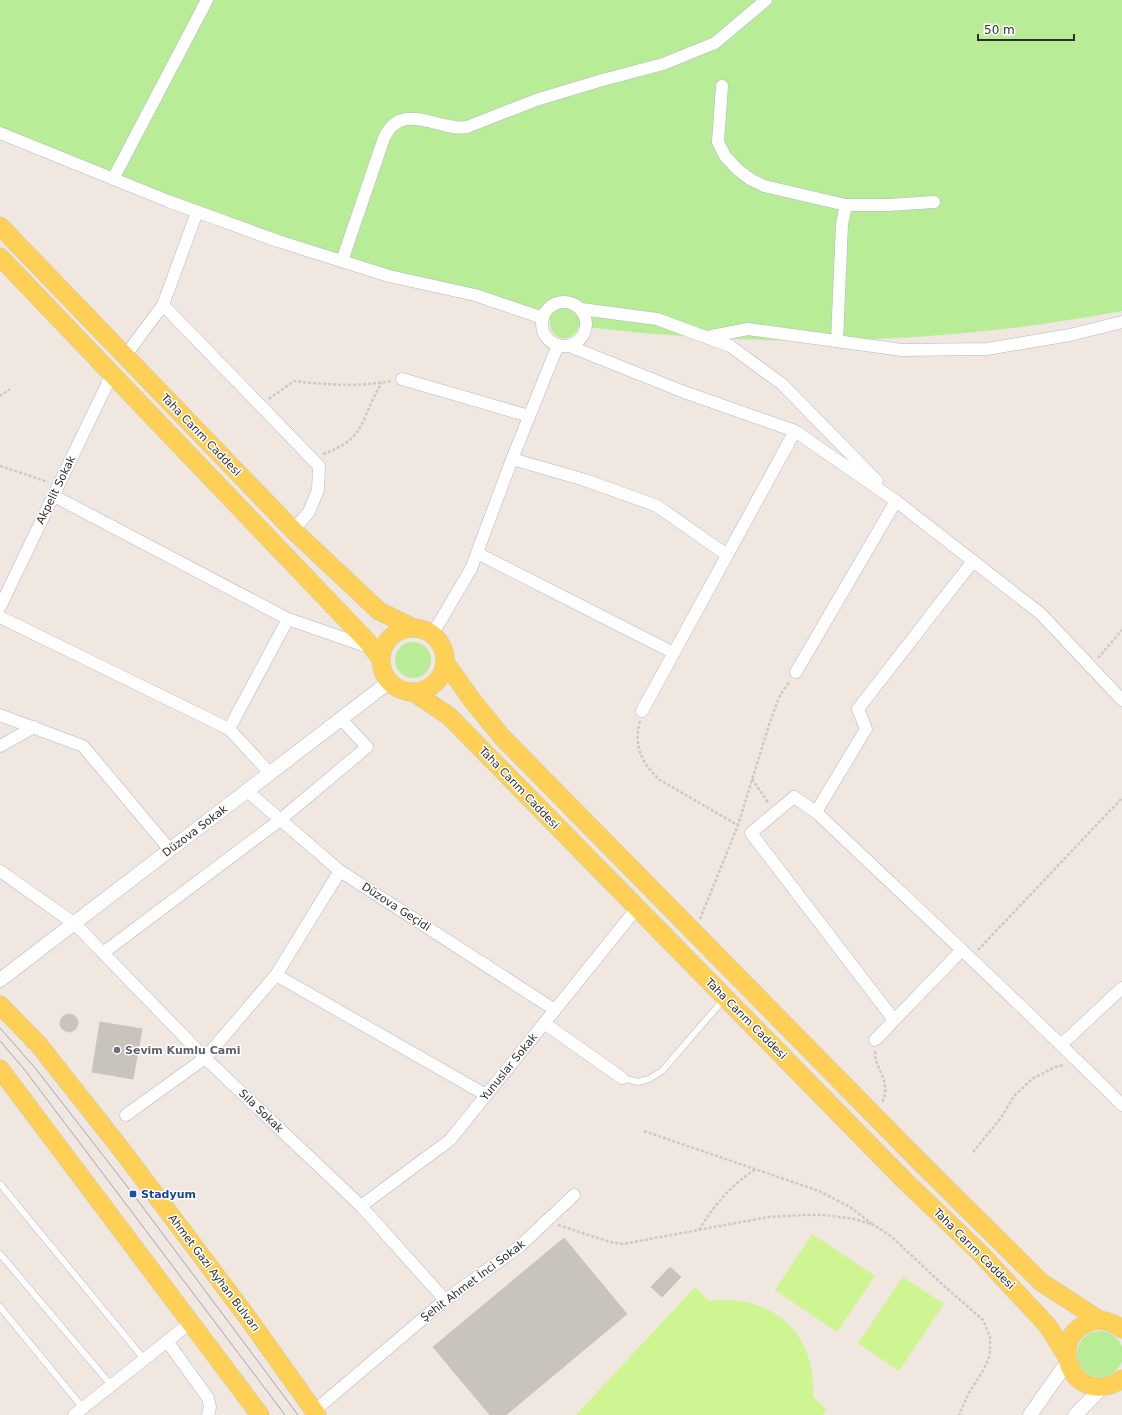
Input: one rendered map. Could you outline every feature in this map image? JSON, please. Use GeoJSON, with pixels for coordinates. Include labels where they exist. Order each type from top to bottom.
{"type":"FeatureCollection","features":[{"type":"Feature","properties":{"kind":"main road","name":"Taha Carım Caddesi"},"geometry":{"type":"LineString","coordinates":[[0,226],[293,530],[379,611],[414,628]]}},
{"type":"Feature","properties":{"kind":"main road","name":"Taha Carım Caddesi"},"geometry":{"type":"LineString","coordinates":[[0,257],[269,537],[377,653]]}},
{"type":"Feature","properties":{"kind":"main road"},"geometry":{"type":"LineString","coordinates":[[414,628],[432,635],[441,646],[444,653],[445,662],[440,677],[435,684],[428,688],[413,692],[404,691],[389,682],[377,653],[382,651],[391,637],[402,631],[414,628]]}},
{"type":"Feature","properties":{"kind":"main road"},"geometry":{"type":"LineString","coordinates":[[445,662],[472,700],[502,737],[874,1115],[1041,1282],[1113,1321]]}},
{"type":"Feature","properties":{"kind":"main road","name":"Taha Carım Caddesi"},"geometry":{"type":"LineString","coordinates":[[413,692],[449,716],[905,1181],[979,1252],[1048,1326],[1067,1359],[1072,1372],[1077,1378],[1091,1386],[1115,1387]]}},
{"type":"Feature","properties":{"kind":"main road","name":"Ahmet Gazi Ayhan Bulvarı"},"geometry":{"type":"LineString","coordinates":[[0,1005],[40,1045],[124,1153],[245,1314],[316,1413]]}},
{"type":"Feature","properties":{"kind":"main road"},"geometry":{"type":"LineString","coordinates":[[0,1069],[260,1415]]}},
{"type":"Feature","properties":{"kind":"main road"},"geometry":{"type":"LineString","coordinates":[[1067,1359],[1068,1345],[1073,1334],[1085,1324],[1093,1321],[1113,1321]]}},
{"type":"Feature","properties":{"kind":"street"},"geometry":{"type":"LineString","coordinates":[[113,179],[207,0]]}},
{"type":"Feature","properties":{"kind":"street"},"geometry":{"type":"LineString","coordinates":[[342,260],[384,138],[394,123],[411,119],[434,122],[457,128],[467,127],[536,100],[599,81],[664,64],[715,43],[766,0]]}},
{"type":"Feature","properties":{"kind":"street"},"geometry":{"type":"LineString","coordinates":[[722,86],[718,142],[725,156],[737,170],[750,179],[764,186],[846,205],[888,205],[934,202]]}},
{"type":"Feature","properties":{"kind":"street"},"geometry":{"type":"LineString","coordinates":[[0,133],[197,212],[278,241],[389,276],[475,295],[543,318]]}},
{"type":"Feature","properties":{"kind":"street"},"geometry":{"type":"LineString","coordinates":[[837,341],[842,224],[846,205]]}},
{"type":"Feature","properties":{"kind":"street"},"geometry":{"type":"LineString","coordinates":[[125,356],[163,305],[197,212]]}},
{"type":"Feature","properties":{"kind":"street"},"geometry":{"type":"LineString","coordinates":[[896,501],[782,384],[730,346],[657,319],[581,309],[571,303],[559,302],[549,308],[543,318],[542,323],[545,334],[552,343],[795,431],[896,501],[1041,614],[1122,700]]}},
{"type":"Feature","properties":{"kind":"street"},"geometry":{"type":"LineString","coordinates":[[163,305],[319,466],[318,490],[309,512],[293,530]]}},
{"type":"Feature","properties":{"kind":"street"},"geometry":{"type":"LineString","coordinates":[[432,635],[471,569],[529,416],[563,346],[579,340],[585,331],[586,319],[581,309]]}},
{"type":"Feature","properties":{"kind":"street"},"geometry":{"type":"LineString","coordinates":[[707,337],[748,329],[902,350],[986,349],[1070,336],[1122,322]]}},
{"type":"Feature","properties":{"kind":"street","name":"Akpelit Sokak"},"geometry":{"type":"LineString","coordinates":[[0,607],[112,374]]}},
{"type":"Feature","properties":{"kind":"street"},"geometry":{"type":"LineString","coordinates":[[402,379],[529,416]]}},
{"type":"Feature","properties":{"kind":"street"},"geometry":{"type":"LineString","coordinates":[[642,711],[795,431]]}},
{"type":"Feature","properties":{"kind":"street"},"geometry":{"type":"LineString","coordinates":[[512,459],[585,480],[657,506],[727,555]]}},
{"type":"Feature","properties":{"kind":"street"},"geometry":{"type":"LineString","coordinates":[[56,491],[288,619],[377,653]]}},
{"type":"Feature","properties":{"kind":"street"},"geometry":{"type":"LineString","coordinates":[[796,672],[896,501]]}},
{"type":"Feature","properties":{"kind":"street"},"geometry":{"type":"LineString","coordinates":[[477,553],[674,653]]}},
{"type":"Feature","properties":{"kind":"street"},"geometry":{"type":"LineString","coordinates":[[816,812],[866,729],[858,709],[973,561]]}},
{"type":"Feature","properties":{"kind":"street"},"geometry":{"type":"LineString","coordinates":[[0,617],[229,729],[270,773]]}},
{"type":"Feature","properties":{"kind":"street"},"geometry":{"type":"LineString","coordinates":[[229,729],[288,619]]}},
{"type":"Feature","properties":{"kind":"street","name":"Düzova Sokak"},"geometry":{"type":"LineString","coordinates":[[0,980],[389,682]]}},
{"type":"Feature","properties":{"kind":"street"},"geometry":{"type":"LineString","coordinates":[[0,715],[83,746],[170,850]]}},
{"type":"Feature","properties":{"kind":"street"},"geometry":{"type":"LineString","coordinates":[[103,953],[280,820],[367,747],[341,719]]}},
{"type":"Feature","properties":{"kind":"street"},"geometry":{"type":"LineString","coordinates":[[0,746],[34,727]]}},
{"type":"Feature","properties":{"kind":"street","name":"Düzova Geçidi"},"geometry":{"type":"LineString","coordinates":[[247,791],[340,871],[555,1010]]}},
{"type":"Feature","properties":{"kind":"street"},"geometry":{"type":"LineString","coordinates":[[894,1020],[751,833],[794,797],[816,812],[1062,1044],[1122,1105]]}},
{"type":"Feature","properties":{"kind":"street","name":"Sıla Sokak"},"geometry":{"type":"LineString","coordinates":[[0,871],[75,924],[205,1058],[360,1206],[445,1300]]}},
{"type":"Feature","properties":{"kind":"street"},"geometry":{"type":"LineString","coordinates":[[126,1115],[205,1058],[276,975],[340,871]]}},
{"type":"Feature","properties":{"kind":"street","name":"Yunuslar Sokak"},"geometry":{"type":"LineString","coordinates":[[360,1206],[450,1140],[637,908]]}},
{"type":"Feature","properties":{"kind":"street"},"geometry":{"type":"LineString","coordinates":[[874,1040],[966,954]]}},
{"type":"Feature","properties":{"kind":"street"},"geometry":{"type":"LineString","coordinates":[[276,975],[486,1095]]}},
{"type":"Feature","properties":{"kind":"street"},"geometry":{"type":"LineString","coordinates":[[1062,1044],[1122,988]]}},
{"type":"Feature","properties":{"kind":"street"},"geometry":{"type":"LineString","coordinates":[[544,1023],[622,1078]]}},
{"type":"Feature","properties":{"kind":"street","name":"Şehit Ahmet İnci Sokak"},"geometry":{"type":"LineString","coordinates":[[316,1413],[445,1300],[519,1247],[574,1195]]}},
{"type":"Feature","properties":{"kind":"street"},"geometry":{"type":"LineString","coordinates":[[78,1411],[190,1322]]}},
{"type":"Feature","properties":{"kind":"street"},"geometry":{"type":"LineString","coordinates":[[167,1341],[208,1398],[210,1407],[208,1415]]}},
{"type":"Feature","properties":{"kind":"street"},"geometry":{"type":"LineString","coordinates":[[1030,1415],[1067,1359]]}},
{"type":"Feature","properties":{"kind":"street"},"geometry":{"type":"LineString","coordinates":[[1075,1415],[1115,1387]]}},
{"type":"Feature","properties":{"kind":"lane"},"geometry":{"type":"LineString","coordinates":[[622,1078],[638,1082],[649,1079],[662,1071],[725,998]]}},
{"type":"Feature","properties":{"kind":"lane"},"geometry":{"type":"LineString","coordinates":[[0,1184],[144,1359]]}},
{"type":"Feature","properties":{"kind":"lane"},"geometry":{"type":"LineString","coordinates":[[0,1254],[111,1385]]}},
{"type":"Feature","properties":{"kind":"lane"},"geometry":{"type":"LineString","coordinates":[[0,1307],[78,1411]]}},
{"type":"Feature","properties":{"kind":"path"},"geometry":{"type":"LineString","coordinates":[[260,406],[294,381],[327,385],[382,382],[374,395],[357,434],[349,442],[331,452],[312,458]]}},
{"type":"Feature","properties":{"kind":"path"},"geometry":{"type":"LineString","coordinates":[[0,396],[10,389]]}},
{"type":"Feature","properties":{"kind":"path"},"geometry":{"type":"LineString","coordinates":[[0,466],[56,491]]}},
{"type":"Feature","properties":{"kind":"path"},"geometry":{"type":"LineString","coordinates":[[1091,667],[1122,630]]}},
{"type":"Feature","properties":{"kind":"path"},"geometry":{"type":"LineString","coordinates":[[694,932],[738,825],[780,695],[796,672]]}},
{"type":"Feature","properties":{"kind":"path"},"geometry":{"type":"LineString","coordinates":[[642,711],[638,726],[638,742],[642,757],[649,770],[660,780],[738,825]]}},
{"type":"Feature","properties":{"kind":"path"},"geometry":{"type":"LineString","coordinates":[[752,779],[775,813]]}},
{"type":"Feature","properties":{"kind":"path"},"geometry":{"type":"LineString","coordinates":[[966,954],[1122,798]]}},
{"type":"Feature","properties":{"kind":"path"},"geometry":{"type":"LineString","coordinates":[[874,1040],[878,1067],[884,1079],[886,1088],[880,1107],[874,1115]]}},
{"type":"Feature","properties":{"kind":"path"},"geometry":{"type":"LineString","coordinates":[[973,1152],[1001,1118],[1014,1096],[1032,1079],[1055,1067],[1080,1062]]}},
{"type":"Feature","properties":{"kind":"path"},"geometry":{"type":"LineString","coordinates":[[644,1131],[800,1183],[824,1193],[850,1207],[892,1237],[983,1320],[987,1328],[990,1346],[987,1364],[968,1394],[958,1415]]}},
{"type":"Feature","properties":{"kind":"path"},"geometry":{"type":"LineString","coordinates":[[698,1230],[729,1190],[756,1169]]}},
{"type":"Feature","properties":{"kind":"path"},"geometry":{"type":"LineString","coordinates":[[547,1221],[610,1242],[623,1244],[630,1244],[768,1217],[824,1215],[854,1219],[874,1225]]}},
{"type":"Feature","properties":{"kind":"green space"},"geometry":{"type":"Polygon","coordinates":[[[0,0],[1122,0],[1122,311],[986,331],[919,337],[851,340],[715,338],[579,326],[576,332],[571,336],[561,338],[556,336],[553,332],[550,327],[550,320],[488,303],[320,252],[0,133],[0,0]]]}},
{"type":"Feature","properties":{"kind":"green space"},"geometry":{"type":"Polygon","coordinates":[[[413,642],[423,645],[428,650],[431,660],[428,670],[423,675],[413,678],[403,675],[398,670],[395,660],[398,650],[403,645],[413,642]]]}},
{"type":"Feature","properties":{"kind":"green space"},"geometry":{"type":"Polygon","coordinates":[[[812,1234],[875,1276],[837,1332],[775,1290],[812,1234]]]}},
{"type":"Feature","properties":{"kind":"green space"},"geometry":{"type":"Polygon","coordinates":[[[903,1277],[944,1304],[899,1371],[858,1343],[903,1277]]]}},
{"type":"Feature","properties":{"kind":"green space"},"geometry":{"type":"Polygon","coordinates":[[[695,1287],[709,1301],[732,1300],[752,1304],[771,1311],[786,1322],[798,1336],[807,1354],[812,1374],[813,1397],[827,1410],[823,1415],[576,1415],[695,1287]]]}},
{"type":"Feature","properties":{"kind":"green space"},"geometry":{"type":"Polygon","coordinates":[[[1095,1331],[1105,1331],[1117,1337],[1122,1345],[1122,1363],[1117,1371],[1109,1376],[1095,1377],[1087,1374],[1080,1367],[1077,1359],[1077,1349],[1080,1341],[1087,1334],[1095,1331]]]}},
{"type":"Feature","properties":{"kind":"building"},"geometry":{"type":"Polygon","coordinates":[[[69,1014],[73,1015],[77,1019],[77,1027],[73,1031],[69,1032],[65,1031],[61,1027],[60,1023],[61,1019],[65,1015],[69,1014]]]}},
{"type":"Feature","properties":{"kind":"building","name":"Sevim Kumlu Cami"},"geometry":{"type":"Polygon","coordinates":[[[100,1022],[142,1029],[133,1079],[92,1072],[100,1022]]]}},
{"type":"Feature","properties":{"kind":"building"},"geometry":{"type":"Polygon","coordinates":[[[564,1238],[627,1314],[506,1415],[490,1415],[433,1347],[564,1238]]]}},
{"type":"Feature","properties":{"kind":"building"},"geometry":{"type":"Polygon","coordinates":[[[670,1267],[681,1277],[662,1297],[651,1287],[670,1267]]]}},
{"type":"Feature","properties":{"kind":"tram line"},"geometry":{"type":"LineString","coordinates":[[0,1028],[36,1069],[133,1194],[298,1415]]}},
{"type":"Feature","properties":{"kind":"tram line"},"geometry":{"type":"LineString","coordinates":[[0,1041],[24,1069],[285,1415]]}},
{"type":"Feature","properties":{"kind":"place","name":"Sevim Kumlu Cami"},"geometry":{"type":"Point","coordinates":[117,1050]}},
{"type":"Feature","properties":{"kind":"place","name":"Stadyum"},"geometry":{"type":"Point","coordinates":[133,1194]}}]}
